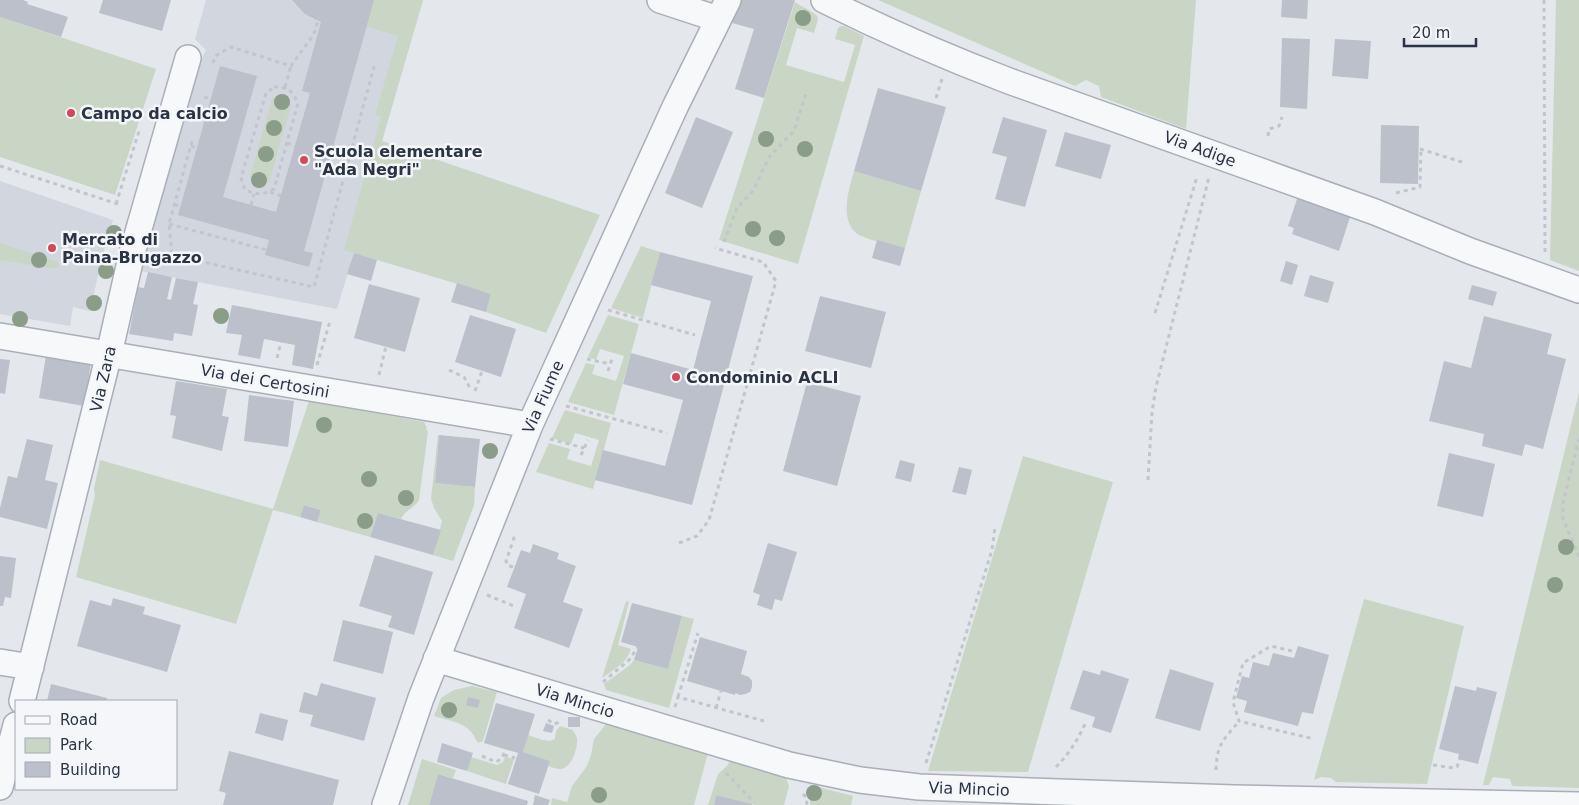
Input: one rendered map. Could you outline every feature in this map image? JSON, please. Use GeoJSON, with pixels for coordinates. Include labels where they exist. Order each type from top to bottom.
{"type":"FeatureCollection","features":[{"type":"Feature","properties":{"kind":"street"},"geometry":{"type":"LineString","coordinates":[[660,0],[723,10]]}},
{"type":"Feature","properties":{"kind":"street","name":"Via Adige"},"geometry":{"type":"LineString","coordinates":[[824,0],[883,29],[992,75],[1374,212],[1579,290]]}},
{"type":"Feature","properties":{"kind":"street","name":"Via Fiume"},"geometry":{"type":"LineString","coordinates":[[385,805],[436,659],[538,432],[675,107],[723,10]]}},
{"type":"Feature","properties":{"kind":"street","name":"Via Zara"},"geometry":{"type":"LineString","coordinates":[[22,700],[109,354],[132,253],[188,58]]}},
{"type":"Feature","properties":{"kind":"street","name":"Via dei Certosini"},"geometry":{"type":"LineString","coordinates":[[0,336],[538,432]]}},
{"type":"Feature","properties":{"kind":"street","name":"Via Mincio"},"geometry":{"type":"LineString","coordinates":[[436,659],[789,766],[852,778],[918,787],[1234,798],[1579,805]]}},
{"type":"Feature","properties":{"kind":"street"},"geometry":{"type":"LineString","coordinates":[[0,662],[31,667]]}},
{"type":"Feature","properties":{"kind":"street"},"geometry":{"type":"LineString","coordinates":[[0,787],[15,729]]}},
{"type":"Feature","properties":{"kind":"path"},"geometry":{"type":"LineString","coordinates":[[1544,0],[1545,258]]}},
{"type":"Feature","properties":{"kind":"path"},"geometry":{"type":"LineString","coordinates":[[285,87],[291,66],[314,34],[319,16]]}},
{"type":"Feature","properties":{"kind":"path"},"geometry":{"type":"LineString","coordinates":[[213,65],[215,56],[231,47],[291,66]]}},
{"type":"Feature","properties":{"kind":"path"},"geometry":{"type":"LineString","coordinates":[[193,138],[169,224],[172,254],[314,287],[375,63]]}},
{"type":"Feature","properties":{"kind":"path"},"geometry":{"type":"LineString","coordinates":[[274,87],[285,87],[292,92],[298,102],[287,143],[274,189],[264,195],[254,194],[245,190],[241,178],[266,93],[274,87]]}},
{"type":"Feature","properties":{"kind":"path"},"geometry":{"type":"LineString","coordinates":[[202,105],[206,89]]}},
{"type":"Feature","properties":{"kind":"path"},"geometry":{"type":"LineString","coordinates":[[724,242],[737,208],[753,191],[769,157],[794,131],[808,90]]}},
{"type":"Feature","properties":{"kind":"path"},"geometry":{"type":"LineString","coordinates":[[936,98],[939,90]]}},
{"type":"Feature","properties":{"kind":"path"},"geometry":{"type":"LineString","coordinates":[[204,97],[211,98]]}},
{"type":"Feature","properties":{"kind":"path"},"geometry":{"type":"LineString","coordinates":[[1268,136],[1269,129],[1281,124],[1282,117]]}},
{"type":"Feature","properties":{"kind":"path"},"geometry":{"type":"LineString","coordinates":[[116,204],[142,122]]}},
{"type":"Feature","properties":{"kind":"path"},"geometry":{"type":"LineString","coordinates":[[287,143],[295,146]]}},
{"type":"Feature","properties":{"kind":"path"},"geometry":{"type":"LineString","coordinates":[[191,146],[197,148]]}},
{"type":"Feature","properties":{"kind":"path"},"geometry":{"type":"LineString","coordinates":[[1394,193],[1420,187],[1420,149],[1462,162]]}},
{"type":"Feature","properties":{"kind":"path"},"geometry":{"type":"LineString","coordinates":[[0,166],[143,212]]}},
{"type":"Feature","properties":{"kind":"path"},"geometry":{"type":"LineString","coordinates":[[1148,480],[1152,412],[1156,387],[1209,176]]}},
{"type":"Feature","properties":{"kind":"path"},"geometry":{"type":"LineString","coordinates":[[1155,313],[1197,177]]}},
{"type":"Feature","properties":{"kind":"path"},"geometry":{"type":"LineString","coordinates":[[269,192],[281,196]]}},
{"type":"Feature","properties":{"kind":"path"},"geometry":{"type":"LineString","coordinates":[[251,205],[254,194]]}},
{"type":"Feature","properties":{"kind":"path"},"geometry":{"type":"LineString","coordinates":[[175,205],[181,206]]}},
{"type":"Feature","properties":{"kind":"path"},"geometry":{"type":"LineString","coordinates":[[169,224],[267,250]]}},
{"type":"Feature","properties":{"kind":"path"},"geometry":{"type":"LineString","coordinates":[[679,543],[697,536],[709,520],[776,282],[763,262],[715,248]]}},
{"type":"Feature","properties":{"kind":"path"},"geometry":{"type":"LineString","coordinates":[[605,309],[695,335]]}},
{"type":"Feature","properties":{"kind":"path"},"geometry":{"type":"LineString","coordinates":[[315,372],[330,321]]}},
{"type":"Feature","properties":{"kind":"path"},"geometry":{"type":"LineString","coordinates":[[277,361],[281,342]]}},
{"type":"Feature","properties":{"kind":"path"},"geometry":{"type":"LineString","coordinates":[[378,380],[386,346]]}},
{"type":"Feature","properties":{"kind":"path"},"geometry":{"type":"LineString","coordinates":[[608,371],[613,356]]}},
{"type":"Feature","properties":{"kind":"path"},"geometry":{"type":"LineString","coordinates":[[584,358],[610,364]]}},
{"type":"Feature","properties":{"kind":"path"},"geometry":{"type":"LineString","coordinates":[[449,370],[464,377],[474,395],[482,371]]}},
{"type":"Feature","properties":{"kind":"path"},"geometry":{"type":"LineString","coordinates":[[562,405],[667,433]]}},
{"type":"Feature","properties":{"kind":"path"},"geometry":{"type":"LineString","coordinates":[[538,432],[584,448]]}},
{"type":"Feature","properties":{"kind":"path"},"geometry":{"type":"LineString","coordinates":[[1579,438],[1563,503],[1563,520],[1579,557]]}},
{"type":"Feature","properties":{"kind":"path"},"geometry":{"type":"LineString","coordinates":[[581,455],[588,440]]}},
{"type":"Feature","properties":{"kind":"path"},"geometry":{"type":"LineString","coordinates":[[918,787],[992,550],[995,528]]}},
{"type":"Feature","properties":{"kind":"path"},"geometry":{"type":"LineString","coordinates":[[513,567],[507,565],[506,561],[515,535],[514,529]]}},
{"type":"Feature","properties":{"kind":"path"},"geometry":{"type":"LineString","coordinates":[[481,593],[514,606]]}},
{"type":"Feature","properties":{"kind":"path"},"geometry":{"type":"LineString","coordinates":[[674,710],[698,633]]}},
{"type":"Feature","properties":{"kind":"path"},"geometry":{"type":"LineString","coordinates":[[1239,721],[1233,702],[1243,663],[1271,646],[1292,651]]}},
{"type":"Feature","properties":{"kind":"path"},"geometry":{"type":"LineString","coordinates":[[603,682],[629,660],[638,647]]}},
{"type":"Feature","properties":{"kind":"path"},"geometry":{"type":"LineString","coordinates":[[716,708],[721,691]]}},
{"type":"Feature","properties":{"kind":"path"},"geometry":{"type":"LineString","coordinates":[[678,697],[764,721]]}},
{"type":"Feature","properties":{"kind":"path"},"geometry":{"type":"LineString","coordinates":[[1239,721],[1314,739]]}},
{"type":"Feature","properties":{"kind":"path"},"geometry":{"type":"LineString","coordinates":[[1216,770],[1219,745],[1239,721]]}},
{"type":"Feature","properties":{"kind":"path"},"geometry":{"type":"LineString","coordinates":[[1052,770],[1076,742],[1086,722]]}},
{"type":"Feature","properties":{"kind":"path"},"geometry":{"type":"LineString","coordinates":[[482,756],[496,762],[501,760],[504,753],[515,758]]}},
{"type":"Feature","properties":{"kind":"path"},"geometry":{"type":"LineString","coordinates":[[1433,766],[1454,768],[1460,759]]}},
{"type":"Feature","properties":{"kind":"path"},"geometry":{"type":"LineString","coordinates":[[724,768],[726,773],[750,799]]}},
{"type":"Feature","properties":{"kind":"path"},"geometry":{"type":"LineString","coordinates":[[795,791],[806,797],[807,805]]}},
{"type":"Feature","properties":{"kind":"shaded area","name":"Scuola elementare \"Ada Negri\""},"geometry":{"type":"Polygon","coordinates":[[[206,0],[423,0],[382,141],[488,178],[457,283],[354,253],[337,309],[141,271],[198,65],[206,50],[195,39],[206,0]]]}},
{"type":"Feature","properties":{"kind":"shaded area","name":"Mercato di Paina-Brugazzo"},"geometry":{"type":"Polygon","coordinates":[[[0,181],[113,220],[90,311],[73,307],[70,326],[0,314],[0,181]]]}},
{"type":"Feature","properties":{"kind":"green space"},"geometry":{"type":"Polygon","coordinates":[[[374,0],[423,0],[382,141],[600,215],[546,333],[486,312],[491,294],[344,250],[381,117],[375,115],[398,36],[367,27],[374,0]]]}},
{"type":"Feature","properties":{"kind":"green space"},"geometry":{"type":"Polygon","coordinates":[[[878,0],[1196,0],[1186,129],[1101,97],[1099,86],[1086,80],[1075,86],[878,0]]]}},
{"type":"Feature","properties":{"kind":"green space"},"geometry":{"type":"Polygon","coordinates":[[[1556,0],[1579,0],[1579,271],[1550,260],[1556,0]]]}},
{"type":"Feature","properties":{"kind":"green space"},"geometry":{"type":"Polygon","coordinates":[[[795,2],[815,14],[818,20],[814,33],[797,28],[786,65],[844,82],[855,45],[835,39],[838,28],[844,26],[864,36],[798,264],[719,240],[795,2]]]}},
{"type":"Feature","properties":{"kind":"green space","name":"Campo da calcio"},"geometry":{"type":"Polygon","coordinates":[[[0,17],[156,69],[115,195],[0,157],[0,17]]]}},
{"type":"Feature","properties":{"kind":"green space"},"geometry":{"type":"Polygon","coordinates":[[[280,95],[286,97],[291,105],[269,182],[261,187],[253,185],[250,177],[272,99],[280,95]]]}},
{"type":"Feature","properties":{"kind":"green space"},"geometry":{"type":"Polygon","coordinates":[[[854,171],[921,191],[905,248],[863,237],[853,229],[847,214],[847,205],[854,171]]]}},
{"type":"Feature","properties":{"kind":"green space"},"geometry":{"type":"Polygon","coordinates":[[[0,243],[57,262],[60,265],[56,269],[0,260],[0,243]]]}},
{"type":"Feature","properties":{"kind":"green space"},"geometry":{"type":"Polygon","coordinates":[[[641,246],[660,252],[643,318],[611,308],[641,246]]]}},
{"type":"Feature","properties":{"kind":"green space"},"geometry":{"type":"Polygon","coordinates":[[[608,315],[639,324],[614,415],[568,402],[586,363],[595,365],[592,374],[616,381],[624,356],[600,349],[596,360],[588,357],[608,315]]]}},
{"type":"Feature","properties":{"kind":"green space"},"geometry":{"type":"Polygon","coordinates":[[[1579,392],[1579,788],[1512,786],[1510,779],[1493,777],[1489,785],[1483,785],[1579,392]]]}},
{"type":"Feature","properties":{"kind":"green space"},"geometry":{"type":"Polygon","coordinates":[[[309,401],[424,422],[428,431],[419,500],[401,519],[378,513],[370,537],[317,522],[321,510],[305,505],[300,517],[273,510],[236,624],[76,577],[95,495],[94,489],[100,460],[273,509],[309,401]]]}},
{"type":"Feature","properties":{"kind":"green space"},"geometry":{"type":"Polygon","coordinates":[[[565,410],[611,423],[593,489],[536,472],[549,443],[570,449],[567,459],[591,466],[599,440],[575,433],[571,444],[552,438],[565,410]]]}},
{"type":"Feature","properties":{"kind":"green space"},"geometry":{"type":"Polygon","coordinates":[[[438,435],[435,483],[475,487],[474,505],[453,561],[433,555],[442,521],[431,499],[438,435]]]}},
{"type":"Feature","properties":{"kind":"green space"},"geometry":{"type":"Polygon","coordinates":[[[1023,456],[1113,482],[1028,772],[928,771],[1023,456]]]}},
{"type":"Feature","properties":{"kind":"green space"},"geometry":{"type":"Polygon","coordinates":[[[1364,599],[1464,626],[1427,784],[1336,782],[1331,778],[1321,777],[1314,780],[1364,599]]]}},
{"type":"Feature","properties":{"kind":"green space"},"geometry":{"type":"Polygon","coordinates":[[[626,601],[629,602],[618,645],[631,649],[623,662],[602,678],[626,601]]]}},
{"type":"Feature","properties":{"kind":"green space"},"geometry":{"type":"Polygon","coordinates":[[[682,616],[694,619],[669,708],[606,690],[604,684],[634,660],[668,669],[682,616]]]}},
{"type":"Feature","properties":{"kind":"green space"},"geometry":{"type":"Polygon","coordinates":[[[472,686],[497,692],[483,741],[478,743],[469,729],[434,716],[441,698],[454,690],[472,686]]]}},
{"type":"Feature","properties":{"kind":"green space"},"geometry":{"type":"Polygon","coordinates":[[[607,723],[708,753],[694,805],[551,805],[552,798],[567,802],[572,786],[587,766],[594,739],[607,723]]]}},
{"type":"Feature","properties":{"kind":"green space"},"geometry":{"type":"Polygon","coordinates":[[[560,726],[573,730],[577,738],[574,756],[565,768],[559,769],[548,766],[550,761],[523,752],[528,735],[550,741],[555,739],[556,731],[560,726]]]}},
{"type":"Feature","properties":{"kind":"green space"},"geometry":{"type":"Polygon","coordinates":[[[471,757],[497,765],[503,762],[505,757],[514,759],[506,784],[467,771],[471,757]]]}},
{"type":"Feature","properties":{"kind":"green space"},"geometry":{"type":"Polygon","coordinates":[[[422,759],[456,770],[453,778],[438,774],[429,805],[408,805],[422,759]]]}},
{"type":"Feature","properties":{"kind":"green space"},"geometry":{"type":"Polygon","coordinates":[[[731,759],[785,776],[789,786],[784,805],[755,805],[716,795],[714,805],[708,805],[718,774],[727,766],[731,759]]]}},
{"type":"Feature","properties":{"kind":"green space"},"geometry":{"type":"Polygon","coordinates":[[[810,785],[853,796],[851,805],[810,805],[810,785]]]}},
{"type":"Feature","properties":{"kind":"building"},"geometry":{"type":"Polygon","coordinates":[[[0,0],[23,0],[28,2],[27,4],[68,17],[61,37],[0,17],[0,0]]]}},
{"type":"Feature","properties":{"kind":"building"},"geometry":{"type":"Polygon","coordinates":[[[103,0],[171,0],[162,31],[99,13],[103,0]]]}},
{"type":"Feature","properties":{"kind":"building"},"geometry":{"type":"Polygon","coordinates":[[[292,0],[374,0],[304,251],[313,253],[309,267],[265,255],[269,240],[178,215],[220,66],[257,76],[223,197],[276,212],[310,93],[302,91],[321,22],[305,14],[292,0]]]}},
{"type":"Feature","properties":{"kind":"building"},"geometry":{"type":"Polygon","coordinates":[[[740,0],[795,0],[764,98],[735,89],[754,29],[732,23],[740,0]]]}},
{"type":"Feature","properties":{"kind":"building"},"geometry":{"type":"Polygon","coordinates":[[[1282,0],[1308,0],[1307,19],[1281,17],[1282,0]]]}},
{"type":"Feature","properties":{"kind":"building"},"geometry":{"type":"Polygon","coordinates":[[[1282,38],[1310,39],[1307,109],[1280,107],[1282,38]]]}},
{"type":"Feature","properties":{"kind":"building"},"geometry":{"type":"Polygon","coordinates":[[[1335,39],[1371,41],[1368,79],[1332,76],[1335,39]]]}},
{"type":"Feature","properties":{"kind":"building"},"geometry":{"type":"Polygon","coordinates":[[[878,88],[946,107],[921,191],[854,171],[878,88]]]}},
{"type":"Feature","properties":{"kind":"building"},"geometry":{"type":"Polygon","coordinates":[[[696,117],[733,132],[702,208],[665,193],[696,117]]]}},
{"type":"Feature","properties":{"kind":"building"},"geometry":{"type":"Polygon","coordinates":[[[1003,117],[1047,130],[1025,207],[995,199],[1007,157],[992,153],[1003,117]]]}},
{"type":"Feature","properties":{"kind":"building"},"geometry":{"type":"Polygon","coordinates":[[[1381,125],[1419,126],[1418,184],[1380,183],[1381,125]]]}},
{"type":"Feature","properties":{"kind":"building"},"geometry":{"type":"Polygon","coordinates":[[[1065,132],[1111,145],[1101,179],[1055,166],[1065,132]]]}},
{"type":"Feature","properties":{"kind":"building"},"geometry":{"type":"Polygon","coordinates":[[[1298,196],[1351,214],[1339,251],[1292,234],[1294,228],[1288,226],[1298,196]]]}},
{"type":"Feature","properties":{"kind":"building"},"geometry":{"type":"Polygon","coordinates":[[[877,240],[905,248],[900,266],[872,258],[877,240]]]}},
{"type":"Feature","properties":{"kind":"building","name":"Condominio ACLI"},"geometry":{"type":"Polygon","coordinates":[[[660,252],[753,276],[692,505],[595,480],[603,450],[665,466],[683,400],[623,384],[631,353],[693,370],[711,301],[651,285],[660,252]]]}},
{"type":"Feature","properties":{"kind":"building"},"geometry":{"type":"Polygon","coordinates":[[[354,253],[377,260],[371,281],[347,274],[354,253]]]}},
{"type":"Feature","properties":{"kind":"building"},"geometry":{"type":"Polygon","coordinates":[[[1286,261],[1298,265],[1292,285],[1280,281],[1286,261]]]}},
{"type":"Feature","properties":{"kind":"building"},"geometry":{"type":"Polygon","coordinates":[[[148,272],[172,277],[167,299],[171,300],[176,278],[198,282],[193,304],[198,305],[192,336],[174,333],[173,341],[129,334],[138,287],[144,288],[148,272]]]}},
{"type":"Feature","properties":{"kind":"building"},"geometry":{"type":"Polygon","coordinates":[[[1310,275],[1334,282],[1328,303],[1304,296],[1310,275]]]}},
{"type":"Feature","properties":{"kind":"building"},"geometry":{"type":"Polygon","coordinates":[[[457,283],[491,294],[486,312],[451,302],[457,283]]]}},
{"type":"Feature","properties":{"kind":"building"},"geometry":{"type":"Polygon","coordinates":[[[369,284],[420,298],[405,352],[354,338],[369,284]]]}},
{"type":"Feature","properties":{"kind":"building"},"geometry":{"type":"Polygon","coordinates":[[[1472,285],[1497,292],[1493,306],[1468,299],[1472,285]]]}},
{"type":"Feature","properties":{"kind":"building"},"geometry":{"type":"Polygon","coordinates":[[[820,296],[886,312],[871,368],[805,351],[820,296]]]}},
{"type":"Feature","properties":{"kind":"building"},"geometry":{"type":"Polygon","coordinates":[[[232,305],[322,322],[313,369],[292,365],[295,345],[264,339],[260,359],[238,355],[242,335],[226,333],[232,305]]]}},
{"type":"Feature","properties":{"kind":"building"},"geometry":{"type":"Polygon","coordinates":[[[470,315],[516,329],[501,377],[455,362],[470,315]]]}},
{"type":"Feature","properties":{"kind":"building"},"geometry":{"type":"Polygon","coordinates":[[[1484,316],[1552,334],[1547,354],[1566,359],[1543,449],[1525,444],[1522,456],[1482,446],[1484,434],[1429,421],[1444,361],[1471,368],[1484,316]]]}},
{"type":"Feature","properties":{"kind":"building"},"geometry":{"type":"Polygon","coordinates":[[[46,356],[91,363],[84,406],[39,398],[46,356]]]}},
{"type":"Feature","properties":{"kind":"building"},"geometry":{"type":"Polygon","coordinates":[[[0,359],[10,360],[5,394],[0,393],[0,359]]]}},
{"type":"Feature","properties":{"kind":"building"},"geometry":{"type":"Polygon","coordinates":[[[176,381],[227,389],[222,416],[229,417],[222,451],[172,438],[176,416],[170,415],[176,381]]]}},
{"type":"Feature","properties":{"kind":"building"},"geometry":{"type":"Polygon","coordinates":[[[807,382],[861,396],[837,486],[783,471],[807,382]]]}},
{"type":"Feature","properties":{"kind":"building"},"geometry":{"type":"Polygon","coordinates":[[[249,395],[294,401],[288,447],[244,441],[249,395]]]}},
{"type":"Feature","properties":{"kind":"building"},"geometry":{"type":"Polygon","coordinates":[[[439,435],[480,439],[475,487],[435,483],[439,435]]]}},
{"type":"Feature","properties":{"kind":"building"},"geometry":{"type":"Polygon","coordinates":[[[27,439],[53,445],[45,480],[58,483],[47,529],[0,517],[0,508],[8,476],[17,478],[27,439]]]}},
{"type":"Feature","properties":{"kind":"building"},"geometry":{"type":"Polygon","coordinates":[[[1449,453],[1495,464],[1483,517],[1437,506],[1449,453]]]}},
{"type":"Feature","properties":{"kind":"building"},"geometry":{"type":"Polygon","coordinates":[[[900,460],[915,464],[911,482],[895,478],[900,460]]]}},
{"type":"Feature","properties":{"kind":"building"},"geometry":{"type":"Polygon","coordinates":[[[959,467],[972,470],[966,495],[952,492],[959,467]]]}},
{"type":"Feature","properties":{"kind":"building"},"geometry":{"type":"Polygon","coordinates":[[[304,505],[321,510],[317,522],[300,517],[304,505]]]}},
{"type":"Feature","properties":{"kind":"building"},"geometry":{"type":"Polygon","coordinates":[[[378,513],[441,530],[433,555],[370,537],[378,513]]]}},
{"type":"Feature","properties":{"kind":"building"},"geometry":{"type":"Polygon","coordinates":[[[768,543],[797,552],[782,601],[775,599],[772,610],[757,605],[760,595],[753,592],[768,543]]]}},
{"type":"Feature","properties":{"kind":"building"},"geometry":{"type":"Polygon","coordinates":[[[533,544],[559,553],[557,559],[576,566],[563,602],[583,609],[569,648],[514,628],[526,594],[507,587],[521,550],[530,553],[533,544]]]}},
{"type":"Feature","properties":{"kind":"building"},"geometry":{"type":"Polygon","coordinates":[[[375,555],[433,572],[414,635],[388,627],[392,616],[359,606],[375,555]]]}},
{"type":"Feature","properties":{"kind":"building"},"geometry":{"type":"Polygon","coordinates":[[[0,556],[16,558],[11,598],[5,597],[3,606],[0,606],[0,556]]]}},
{"type":"Feature","properties":{"kind":"building"},"geometry":{"type":"Polygon","coordinates":[[[113,598],[145,607],[143,614],[181,625],[167,672],[77,646],[90,600],[111,606],[113,598]]]}},
{"type":"Feature","properties":{"kind":"building"},"geometry":{"type":"Polygon","coordinates":[[[632,603],[682,616],[668,669],[634,660],[638,647],[621,642],[632,603]]]}},
{"type":"Feature","properties":{"kind":"building"},"geometry":{"type":"Polygon","coordinates":[[[343,620],[393,632],[383,674],[333,661],[343,620]]]}},
{"type":"Feature","properties":{"kind":"building"},"geometry":{"type":"Polygon","coordinates":[[[700,637],[747,651],[741,674],[749,677],[752,681],[750,692],[740,695],[735,693],[735,695],[687,681],[700,637]]]}},
{"type":"Feature","properties":{"kind":"building"},"geometry":{"type":"Polygon","coordinates":[[[1298,646],[1329,655],[1313,714],[1302,712],[1298,726],[1244,712],[1247,701],[1236,698],[1242,676],[1249,678],[1253,662],[1269,666],[1273,653],[1294,658],[1298,646]]]}},
{"type":"Feature","properties":{"kind":"building"},"geometry":{"type":"Polygon","coordinates":[[[1170,669],[1214,683],[1200,731],[1155,718],[1170,669]]]}},
{"type":"Feature","properties":{"kind":"building"},"geometry":{"type":"Polygon","coordinates":[[[1083,670],[1100,675],[1101,670],[1129,679],[1111,733],[1092,727],[1095,717],[1070,709],[1083,670]]]}},
{"type":"Feature","properties":{"kind":"building"},"geometry":{"type":"Polygon","coordinates":[[[321,683],[376,698],[364,741],[310,726],[313,715],[299,712],[304,692],[317,696],[321,683]]]}},
{"type":"Feature","properties":{"kind":"building"},"geometry":{"type":"Polygon","coordinates":[[[51,684],[107,698],[106,700],[47,700],[51,684]]]}},
{"type":"Feature","properties":{"kind":"building"},"geometry":{"type":"Polygon","coordinates":[[[1455,686],[1476,691],[1477,687],[1497,692],[1478,764],[1458,759],[1459,754],[1439,749],[1455,686]]]}},
{"type":"Feature","properties":{"kind":"building"},"geometry":{"type":"Polygon","coordinates":[[[468,697],[480,700],[478,708],[466,705],[468,697]]]}},
{"type":"Feature","properties":{"kind":"building"},"geometry":{"type":"Polygon","coordinates":[[[496,703],[535,714],[523,752],[550,761],[539,794],[508,784],[518,753],[484,743],[496,703]]]}},
{"type":"Feature","properties":{"kind":"building"},"geometry":{"type":"Polygon","coordinates":[[[260,713],[288,720],[283,741],[255,733],[260,713]]]}},
{"type":"Feature","properties":{"kind":"building"},"geometry":{"type":"Polygon","coordinates":[[[568,717],[580,717],[580,727],[568,727],[568,717]]]}},
{"type":"Feature","properties":{"kind":"building"},"geometry":{"type":"Polygon","coordinates":[[[546,723],[554,726],[552,733],[543,731],[546,723]]]}},
{"type":"Feature","properties":{"kind":"building"},"geometry":{"type":"Polygon","coordinates":[[[442,743],[473,753],[467,771],[437,762],[442,743]]]}},
{"type":"Feature","properties":{"kind":"building"},"geometry":{"type":"Polygon","coordinates":[[[229,751],[339,780],[333,805],[223,805],[226,793],[219,791],[229,751]]]}},
{"type":"Feature","properties":{"kind":"building"},"geometry":{"type":"Polygon","coordinates":[[[438,774],[528,801],[527,805],[429,805],[438,774]]]}},
{"type":"Feature","properties":{"kind":"building"},"geometry":{"type":"Polygon","coordinates":[[[535,795],[550,800],[548,805],[533,805],[535,795]]]}},
{"type":"Feature","properties":{"kind":"building"},"geometry":{"type":"Polygon","coordinates":[[[716,795],[752,804],[752,805],[714,805],[716,795]]]}},
{"type":"Feature","properties":{"kind":"place","name":"Campo da calcio"},"geometry":{"type":"Point","coordinates":[71,113]}},
{"type":"Feature","properties":{"kind":"place","name":"Scuola elementare \"Ada Negri\""},"geometry":{"type":"Point","coordinates":[304,160]}},
{"type":"Feature","properties":{"kind":"place","name":"Mercato di Paina-Brugazzo"},"geometry":{"type":"Point","coordinates":[52,248]}},
{"type":"Feature","properties":{"kind":"place","name":"Condominio ACLI"},"geometry":{"type":"Point","coordinates":[676,377]}}]}
